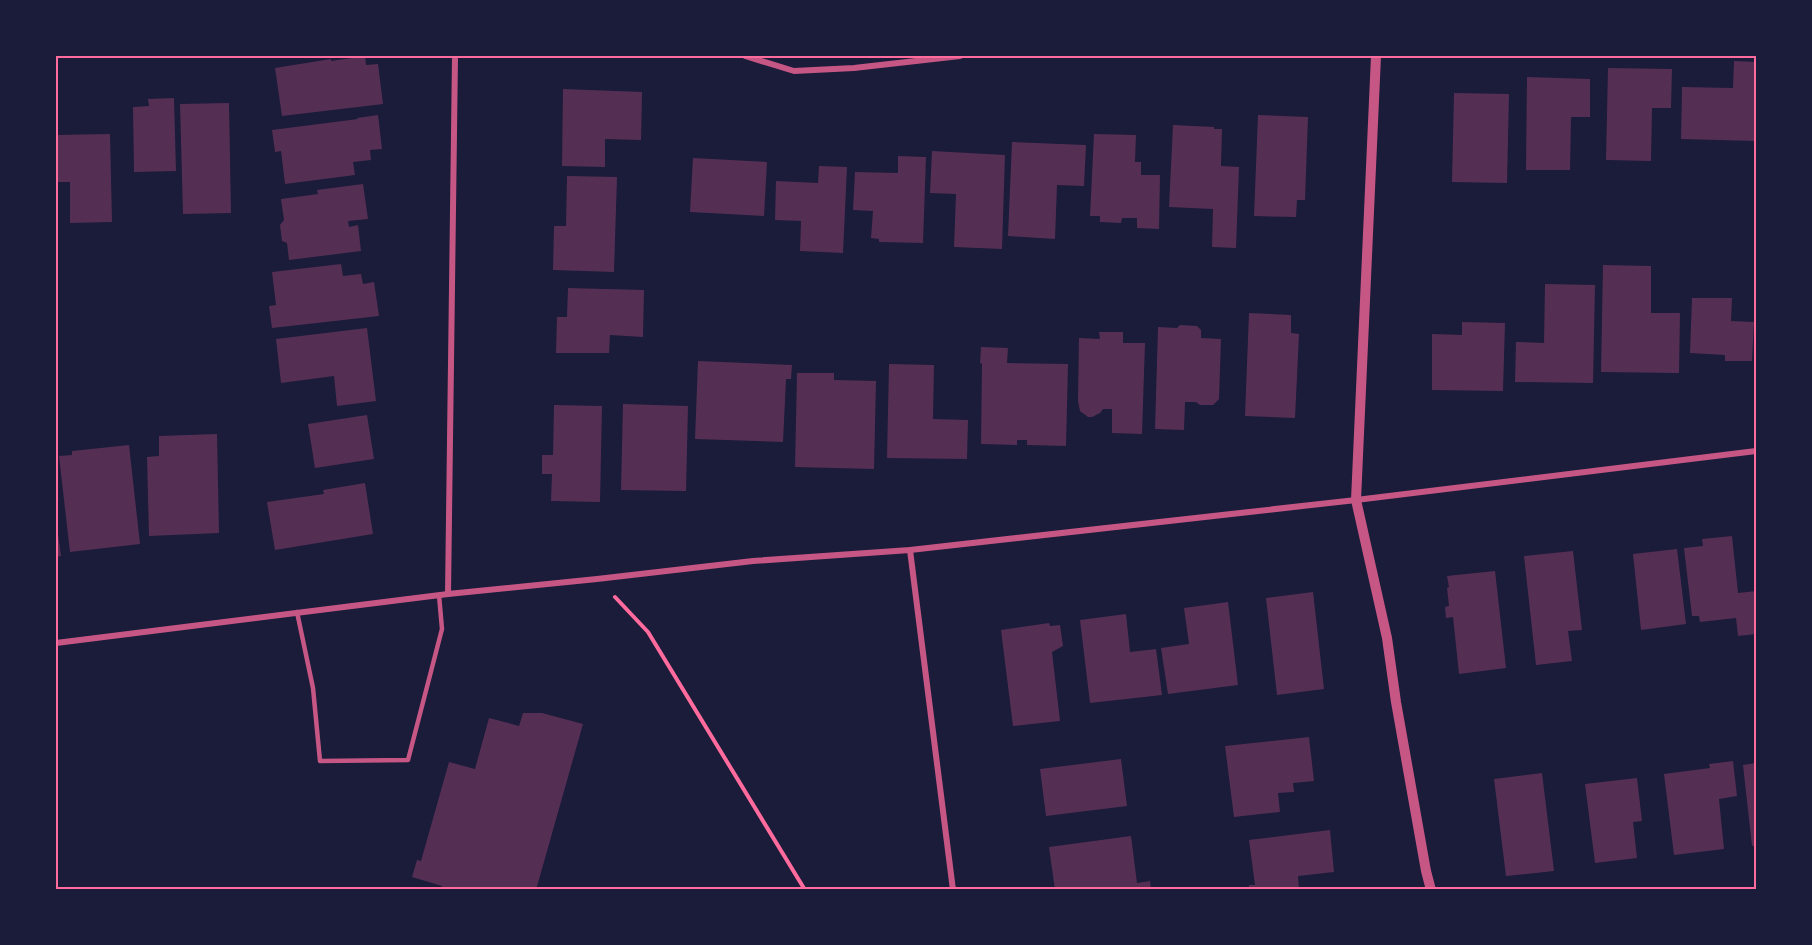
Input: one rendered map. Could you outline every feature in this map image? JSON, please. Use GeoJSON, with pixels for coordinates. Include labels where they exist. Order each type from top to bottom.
{"type":"FeatureCollection","features":[{"type":"Feature","properties":{"kind":"street"},"geometry":{"type":"LineString","coordinates":[[448,594],[455,56]]}},
{"type":"Feature","properties":{"kind":"street"},"geometry":{"type":"LineString","coordinates":[[745,56],[794,71],[855,68],[960,56]]}},
{"type":"Feature","properties":{"kind":"street"},"geometry":{"type":"LineString","coordinates":[[1376,56],[1356,500],[1387,638],[1396,702],[1431,890]]}},
{"type":"Feature","properties":{"kind":"street"},"geometry":{"type":"LineString","coordinates":[[56,643],[439,595],[753,561],[910,549],[1356,500],[1756,451]]}},
{"type":"Feature","properties":{"kind":"street"},"geometry":{"type":"LineString","coordinates":[[910,549],[953,890]]}},
{"type":"Feature","properties":{"kind":"lane"},"geometry":{"type":"LineString","coordinates":[[297,612],[313,688],[320,761],[408,760],[442,629],[439,595]]}},
{"type":"Feature","properties":{"kind":"path"},"geometry":{"type":"LineString","coordinates":[[597,579],[648,632],[805,890]]}},
{"type":"Feature","properties":{"kind":"building"},"geometry":{"type":"Polygon","coordinates":[[[365,56],[366,65],[378,64],[383,104],[282,116],[275,68],[365,56]]]}},
{"type":"Feature","properties":{"kind":"building"},"geometry":{"type":"Polygon","coordinates":[[[1734,61],[1756,62],[1756,141],[1681,139],[1682,87],[1733,88],[1734,61]]]}},
{"type":"Feature","properties":{"kind":"building"},"geometry":{"type":"Polygon","coordinates":[[[1608,68],[1672,69],[1671,108],[1652,108],[1651,161],[1606,160],[1608,68]]]}},
{"type":"Feature","properties":{"kind":"building"},"geometry":{"type":"Polygon","coordinates":[[[1527,77],[1590,79],[1590,117],[1571,117],[1570,170],[1526,170],[1527,77]]]}},
{"type":"Feature","properties":{"kind":"building"},"geometry":{"type":"Polygon","coordinates":[[[563,89],[642,92],[641,140],[605,139],[605,167],[562,166],[563,89]]]}},
{"type":"Feature","properties":{"kind":"building"},"geometry":{"type":"Polygon","coordinates":[[[1454,93],[1509,94],[1507,183],[1452,182],[1454,93]]]}},
{"type":"Feature","properties":{"kind":"building"},"geometry":{"type":"Polygon","coordinates":[[[174,98],[176,171],[134,172],[133,107],[149,106],[148,99],[174,98]]]}},
{"type":"Feature","properties":{"kind":"building"},"geometry":{"type":"Polygon","coordinates":[[[229,103],[231,213],[183,214],[180,104],[229,103]]]}},
{"type":"Feature","properties":{"kind":"building"},"geometry":{"type":"Polygon","coordinates":[[[378,115],[382,149],[370,150],[371,160],[353,162],[355,175],[285,184],[281,151],[275,152],[272,130],[378,115]]]}},
{"type":"Feature","properties":{"kind":"building"},"geometry":{"type":"Polygon","coordinates":[[[1258,115],[1308,117],[1305,200],[1297,200],[1296,217],[1254,216],[1258,115]]]}},
{"type":"Feature","properties":{"kind":"building"},"geometry":{"type":"Polygon","coordinates":[[[1173,125],[1222,129],[1221,166],[1239,167],[1236,248],[1212,247],[1213,209],[1169,207],[1173,125]]]}},
{"type":"Feature","properties":{"kind":"building"},"geometry":{"type":"Polygon","coordinates":[[[110,134],[112,222],[70,223],[70,182],[56,182],[56,135],[110,134]]]}},
{"type":"Feature","properties":{"kind":"building"},"geometry":{"type":"Polygon","coordinates":[[[1094,134],[1136,135],[1135,162],[1141,162],[1141,175],[1160,175],[1159,229],[1137,228],[1137,218],[1122,218],[1121,223],[1100,222],[1100,216],[1090,216],[1094,134]]]}},
{"type":"Feature","properties":{"kind":"building"},"geometry":{"type":"Polygon","coordinates":[[[1012,142],[1086,145],[1084,186],[1057,185],[1055,239],[1008,236],[1012,142]]]}},
{"type":"Feature","properties":{"kind":"building"},"geometry":{"type":"Polygon","coordinates":[[[932,151],[1005,155],[1002,249],[954,247],[956,194],[930,193],[932,151]]]}},
{"type":"Feature","properties":{"kind":"building"},"geometry":{"type":"Polygon","coordinates":[[[898,156],[926,157],[923,243],[879,242],[879,239],[871,238],[873,211],[853,210],[855,172],[898,173],[898,156]]]}},
{"type":"Feature","properties":{"kind":"building"},"geometry":{"type":"Polygon","coordinates":[[[693,158],[767,162],[764,216],[690,212],[693,158]]]}},
{"type":"Feature","properties":{"kind":"building"},"geometry":{"type":"Polygon","coordinates":[[[819,166],[847,167],[843,253],[800,251],[801,221],[775,220],[776,181],[818,183],[819,166]]]}},
{"type":"Feature","properties":{"kind":"building"},"geometry":{"type":"Polygon","coordinates":[[[567,176],[617,177],[614,272],[553,270],[554,226],[566,226],[567,176]]]}},
{"type":"Feature","properties":{"kind":"building"},"geometry":{"type":"Polygon","coordinates":[[[363,184],[368,219],[348,221],[349,227],[358,225],[361,251],[289,260],[287,243],[282,241],[280,225],[284,220],[281,199],[318,194],[317,190],[363,184]]]}},
{"type":"Feature","properties":{"kind":"building"},"geometry":{"type":"Polygon","coordinates":[[[341,264],[343,276],[361,274],[363,284],[374,282],[379,316],[272,328],[269,306],[276,305],[272,272],[341,264]]]}},
{"type":"Feature","properties":{"kind":"building"},"geometry":{"type":"Polygon","coordinates":[[[1603,265],[1651,266],[1651,313],[1680,313],[1679,373],[1601,372],[1603,265]]]}},
{"type":"Feature","properties":{"kind":"building"},"geometry":{"type":"Polygon","coordinates":[[[1545,284],[1595,285],[1593,383],[1515,382],[1516,342],[1544,343],[1545,284]]]}},
{"type":"Feature","properties":{"kind":"building"},"geometry":{"type":"Polygon","coordinates":[[[568,288],[644,290],[643,337],[610,335],[609,353],[556,353],[557,317],[567,317],[568,288]]]}},
{"type":"Feature","properties":{"kind":"building"},"geometry":{"type":"Polygon","coordinates":[[[1692,298],[1732,298],[1731,321],[1754,322],[1752,361],[1725,361],[1725,355],[1690,353],[1692,298]]]}},
{"type":"Feature","properties":{"kind":"building"},"geometry":{"type":"Polygon","coordinates":[[[1249,313],[1291,315],[1291,333],[1299,334],[1295,418],[1245,416],[1249,313]]]}},
{"type":"Feature","properties":{"kind":"building"},"geometry":{"type":"Polygon","coordinates":[[[1462,322],[1505,323],[1503,391],[1432,390],[1432,334],[1462,335],[1462,322]]]}},
{"type":"Feature","properties":{"kind":"building"},"geometry":{"type":"Polygon","coordinates":[[[1180,325],[1197,326],[1201,330],[1201,338],[1221,339],[1219,399],[1213,405],[1185,402],[1184,430],[1155,429],[1158,327],[1177,328],[1180,325]]]}},
{"type":"Feature","properties":{"kind":"building"},"geometry":{"type":"Polygon","coordinates":[[[367,328],[376,401],[337,406],[334,376],[281,383],[276,339],[367,328]]]}},
{"type":"Feature","properties":{"kind":"building"},"geometry":{"type":"Polygon","coordinates":[[[1099,332],[1123,332],[1123,343],[1145,343],[1142,434],[1112,433],[1112,409],[1103,409],[1092,417],[1080,411],[1078,401],[1079,338],[1100,339],[1099,332]]]}},
{"type":"Feature","properties":{"kind":"building"},"geometry":{"type":"Polygon","coordinates":[[[981,347],[1008,348],[1007,363],[1068,364],[1066,446],[1027,445],[1027,440],[1017,440],[1017,445],[981,444],[981,347]]]}},
{"type":"Feature","properties":{"kind":"building"},"geometry":{"type":"Polygon","coordinates":[[[698,361],[792,365],[791,379],[786,379],[783,442],[695,439],[698,361]]]}},
{"type":"Feature","properties":{"kind":"building"},"geometry":{"type":"Polygon","coordinates":[[[889,364],[934,365],[933,419],[968,420],[967,459],[887,458],[889,364]]]}},
{"type":"Feature","properties":{"kind":"building"},"geometry":{"type":"Polygon","coordinates":[[[797,373],[834,373],[834,380],[876,381],[874,469],[795,467],[797,373]]]}},
{"type":"Feature","properties":{"kind":"building"},"geometry":{"type":"Polygon","coordinates":[[[623,404],[688,406],[686,491],[621,490],[623,404]]]}},
{"type":"Feature","properties":{"kind":"building"},"geometry":{"type":"Polygon","coordinates":[[[554,405],[602,406],[600,502],[551,501],[552,474],[542,474],[542,455],[553,455],[554,405]]]}},
{"type":"Feature","properties":{"kind":"building"},"geometry":{"type":"Polygon","coordinates":[[[367,415],[374,459],[315,468],[308,424],[367,415]]]}},
{"type":"Feature","properties":{"kind":"building"},"geometry":{"type":"Polygon","coordinates":[[[217,434],[219,533],[149,536],[147,457],[159,456],[159,436],[217,434]]]}},
{"type":"Feature","properties":{"kind":"building"},"geometry":{"type":"Polygon","coordinates":[[[129,445],[140,544],[70,552],[59,456],[72,455],[72,451],[129,445]]]}},
{"type":"Feature","properties":{"kind":"building"},"geometry":{"type":"Polygon","coordinates":[[[365,483],[373,534],[275,550],[267,502],[324,494],[323,490],[365,483]]]}},
{"type":"Feature","properties":{"kind":"building"},"geometry":{"type":"Polygon","coordinates":[[[56,526],[61,556],[56,557],[56,526]]]}},
{"type":"Feature","properties":{"kind":"building"},"geometry":{"type":"Polygon","coordinates":[[[1732,536],[1738,593],[1756,591],[1756,634],[1738,636],[1736,618],[1700,622],[1699,616],[1692,616],[1684,548],[1703,546],[1702,539],[1732,536]]]}},
{"type":"Feature","properties":{"kind":"building"},"geometry":{"type":"Polygon","coordinates":[[[1677,549],[1686,624],[1641,630],[1633,554],[1677,549]]]}},
{"type":"Feature","properties":{"kind":"building"},"geometry":{"type":"Polygon","coordinates":[[[1573,551],[1582,630],[1568,631],[1572,661],[1536,665],[1524,556],[1573,551]]]}},
{"type":"Feature","properties":{"kind":"building"},"geometry":{"type":"Polygon","coordinates":[[[1495,571],[1506,668],[1459,674],[1453,617],[1446,618],[1445,607],[1449,606],[1447,576],[1495,571]]]}},
{"type":"Feature","properties":{"kind":"building"},"geometry":{"type":"Polygon","coordinates":[[[1313,592],[1324,689],[1277,695],[1266,598],[1313,592]]]}},
{"type":"Feature","properties":{"kind":"building"},"geometry":{"type":"Polygon","coordinates":[[[1228,602],[1238,685],[1168,694],[1161,648],[1189,644],[1184,608],[1228,602]]]}},
{"type":"Feature","properties":{"kind":"building"},"geometry":{"type":"Polygon","coordinates":[[[1126,614],[1130,652],[1156,649],[1162,695],[1090,703],[1080,620],[1126,614]]]}},
{"type":"Feature","properties":{"kind":"building"},"geometry":{"type":"Polygon","coordinates":[[[1049,623],[1050,626],[1060,625],[1063,646],[1052,652],[1060,721],[1013,726],[1001,630],[1049,623]]]}},
{"type":"Feature","properties":{"kind":"building"},"geometry":{"type":"Polygon","coordinates":[[[523,713],[542,713],[583,724],[536,890],[441,890],[442,886],[412,877],[417,860],[421,861],[449,762],[475,769],[489,718],[519,726],[523,713]]]}},
{"type":"Feature","properties":{"kind":"building"},"geometry":{"type":"Polygon","coordinates":[[[1309,737],[1314,781],[1293,783],[1294,792],[1278,793],[1280,812],[1234,817],[1225,746],[1309,737]]]}},
{"type":"Feature","properties":{"kind":"building"},"geometry":{"type":"Polygon","coordinates":[[[1121,759],[1127,806],[1046,816],[1040,769],[1121,759]]]}},
{"type":"Feature","properties":{"kind":"building"},"geometry":{"type":"Polygon","coordinates":[[[1733,761],[1737,796],[1719,799],[1724,849],[1674,855],[1664,774],[1710,768],[1709,764],[1733,761]]]}},
{"type":"Feature","properties":{"kind":"building"},"geometry":{"type":"Polygon","coordinates":[[[1756,763],[1756,845],[1752,846],[1743,765],[1756,763]]]}},
{"type":"Feature","properties":{"kind":"building"},"geometry":{"type":"Polygon","coordinates":[[[1542,773],[1554,871],[1506,876],[1494,779],[1542,773]]]}},
{"type":"Feature","properties":{"kind":"building"},"geometry":{"type":"Polygon","coordinates":[[[1637,778],[1642,821],[1633,822],[1637,858],[1595,863],[1585,784],[1637,778]]]}},
{"type":"Feature","properties":{"kind":"building"},"geometry":{"type":"Polygon","coordinates":[[[1330,830],[1334,872],[1298,876],[1299,890],[1249,890],[1249,885],[1255,885],[1249,840],[1330,830]]]}},
{"type":"Feature","properties":{"kind":"building"},"geometry":{"type":"Polygon","coordinates":[[[1131,836],[1137,883],[1150,881],[1151,890],[1109,890],[1109,887],[1092,890],[1055,890],[1049,847],[1131,836]]]}}]}
